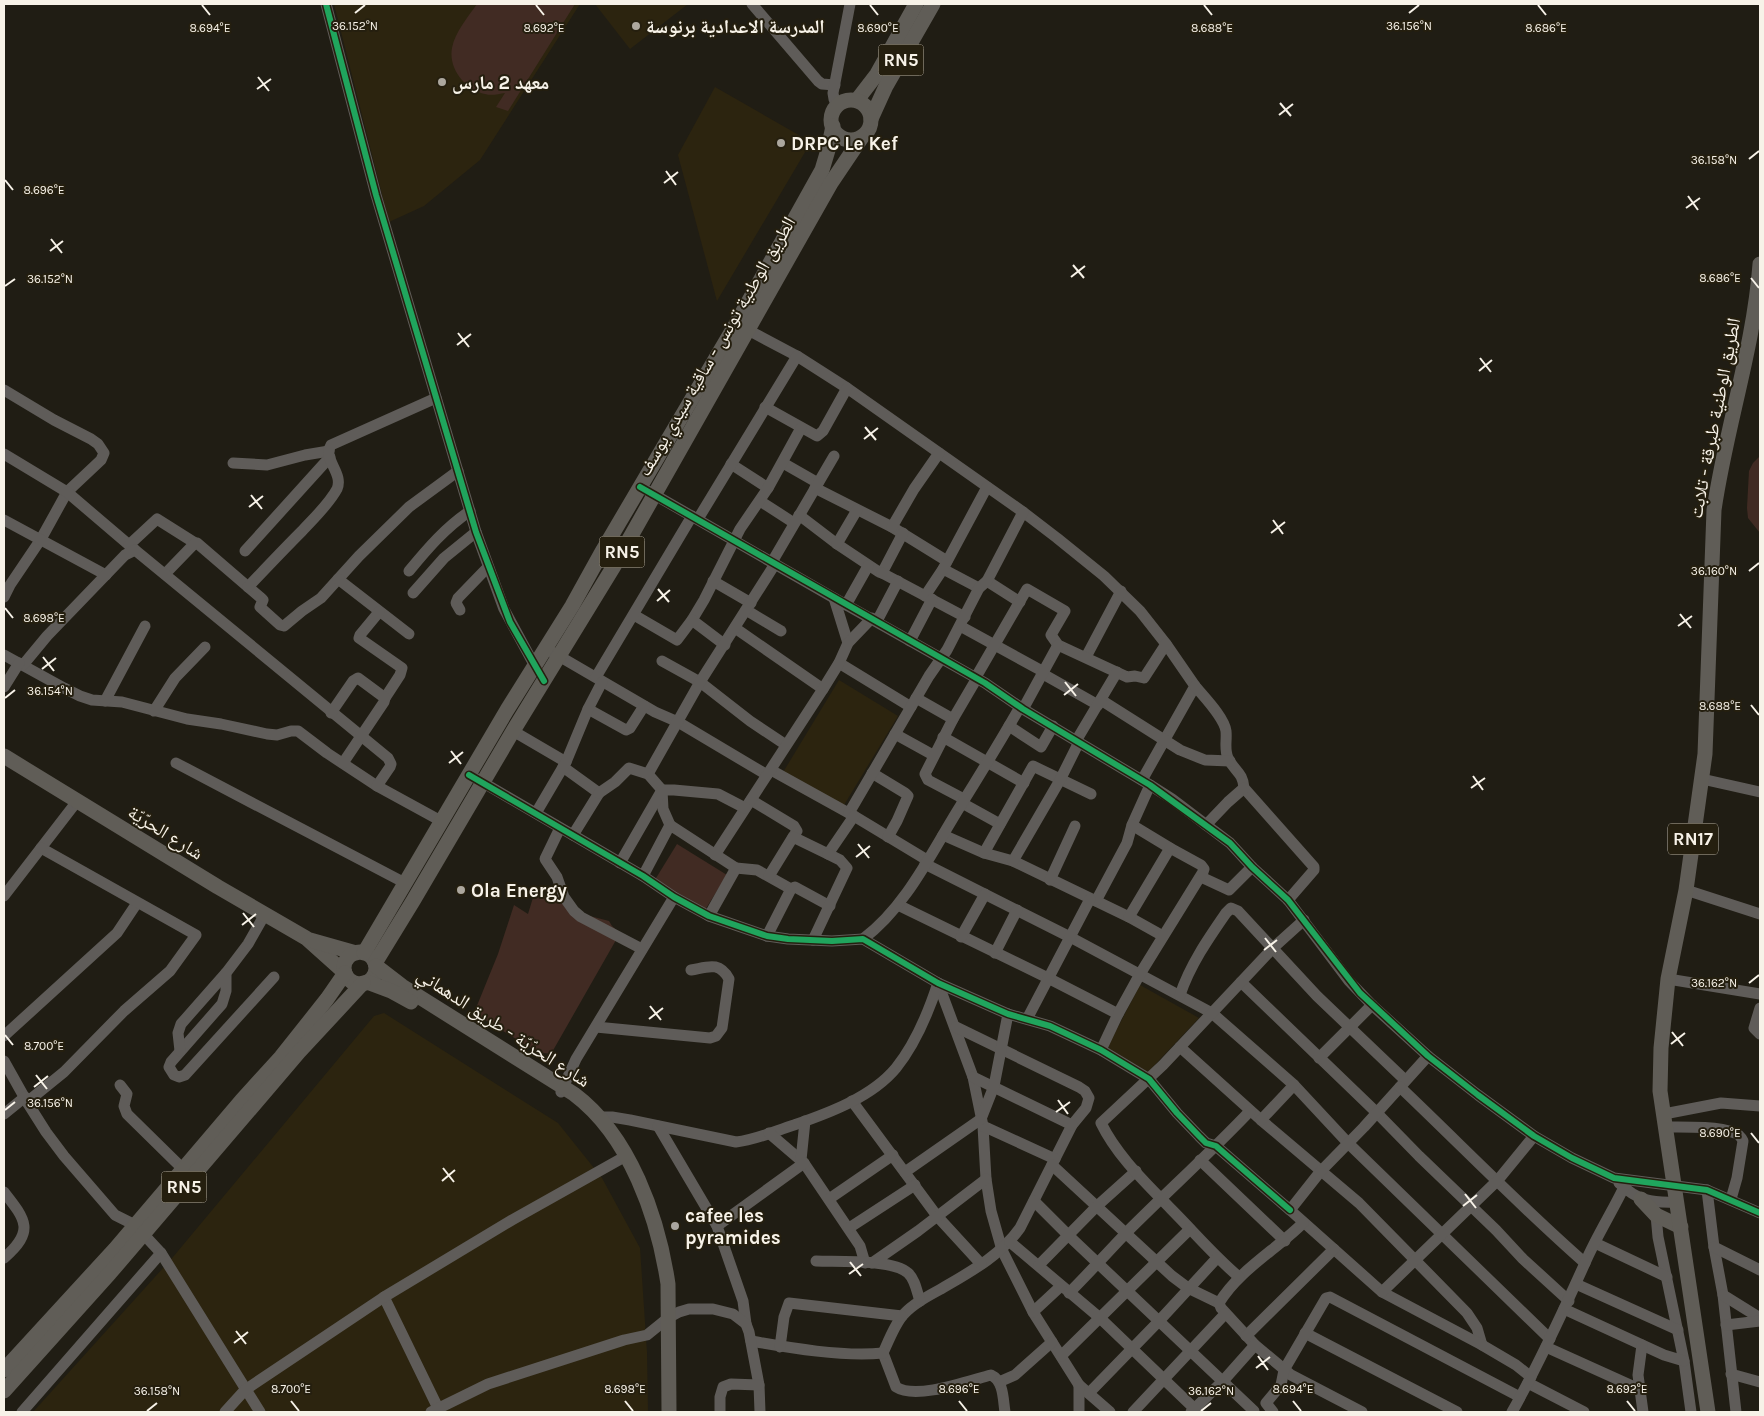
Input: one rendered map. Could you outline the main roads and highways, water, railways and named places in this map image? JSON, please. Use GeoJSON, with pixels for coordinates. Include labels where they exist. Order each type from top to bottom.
{"type":"FeatureCollection","features":[{"type":"Feature","properties":{"kind":"main road","name":"RN5"},"geometry":{"type":"LineString","coordinates":[[833,126],[832,118],[877,74],[916,4]]}},
{"type":"Feature","properties":{"kind":"main road","name":"RN5"},"geometry":{"type":"LineString","coordinates":[[862,137],[869,129],[871,119],[886,86],[933,4]]}},
{"type":"Feature","properties":{"kind":"main road"},"geometry":{"type":"LineString","coordinates":[[846,103],[867,107],[871,119]]}},
{"type":"Feature","properties":{"kind":"main road"},"geometry":{"type":"LineString","coordinates":[[833,126],[837,133],[845,138],[862,137]]}},
{"type":"Feature","properties":{"kind":"main road","name":"الطريق الوطنية تونس - ساقية سيدي يوسف"},"geometry":{"type":"LineString","coordinates":[[368,959],[413,901],[544,681],[553,652],[640,487],[736,324],[815,184],[826,159],[833,126]]}},
{"type":"Feature","properties":{"kind":"main road","name":"الطريق الوطنية تونس - ساقية سيدي يوسف"},"geometry":{"type":"LineString","coordinates":[[368,959],[405,883],[534,666],[553,652],[654,495],[831,183],[862,137]]}},
{"type":"Feature","properties":{"kind":"main road","name":"الطريق الوطنية طبرقة - تلابت"},"geometry":{"type":"LineString","coordinates":[[1708,1412],[1660,1091],[1660,1069],[1662,1029],[1668,979],[1686,890],[1702,779],[1708,706],[1714,510],[1720,474],[1759,296],[1760,264]]}},
{"type":"Feature","properties":{"kind":"main road","name":"شارع الحرّيّة"},"geometry":{"type":"LineString","coordinates":[[4,756],[308,939],[345,972]]}},
{"type":"Feature","properties":{"kind":"main road","name":"شارع الحرّيّة"},"geometry":{"type":"LineString","coordinates":[[308,939],[342,947],[368,959]]}},
{"type":"Feature","properties":{"kind":"main road"},"geometry":{"type":"LineString","coordinates":[[348,958],[368,959],[374,976],[365,983],[359,984],[350,981],[344,967],[348,958]]}},
{"type":"Feature","properties":{"kind":"main road","name":"شارع الحرّيّة - طريق الدهماني"},"geometry":{"type":"LineString","coordinates":[[368,959],[402,986],[562,1090],[603,1130],[624,1157]]}},
{"type":"Feature","properties":{"kind":"main road","name":"RN5"},"geometry":{"type":"LineString","coordinates":[[4,1391],[139,1229],[183,1169],[281,1057],[327,999],[345,972]]}},
{"type":"Feature","properties":{"kind":"main road","name":"RN5"},"geometry":{"type":"LineString","coordinates":[[4,1370],[139,1229],[299,1052],[365,983]]}},
{"type":"Feature","properties":{"kind":"main road","name":"شارع الحرّيّة - طريق الدهماني"},"geometry":{"type":"LineString","coordinates":[[365,983],[405,998],[585,1103],[615,1136],[646,1215],[656,1250],[665,1321],[669,1412]]}},
{"type":"Feature","properties":{"kind":"main road"},"geometry":{"type":"LineString","coordinates":[[1641,1199],[1656,1215],[1681,1227]]}},
{"type":"Feature","properties":{"kind":"main road","name":"شارع الحرّيّة - طريق الدهماني"},"geometry":{"type":"LineString","coordinates":[[660,1412],[665,1321]]}},
{"type":"Feature","properties":{"kind":"place","name":"المدرسة الاعدادية برنوسة"},"geometry":{"type":"Point","coordinates":[636,26]}},
{"type":"Feature","properties":{"kind":"place","name":"معهد 2 مارس"},"geometry":{"type":"Point","coordinates":[442,82]}},
{"type":"Feature","properties":{"kind":"place","name":"DRPC Le Kef"},"geometry":{"type":"Point","coordinates":[781,143]}},
{"type":"Feature","properties":{"kind":"place","name":"Ola Energy"},"geometry":{"type":"Point","coordinates":[461,890]}},
{"type":"Feature","properties":{"kind":"place","name":"cafee les pyramides"},"geometry":{"type":"Point","coordinates":[675,1226]}}]}
